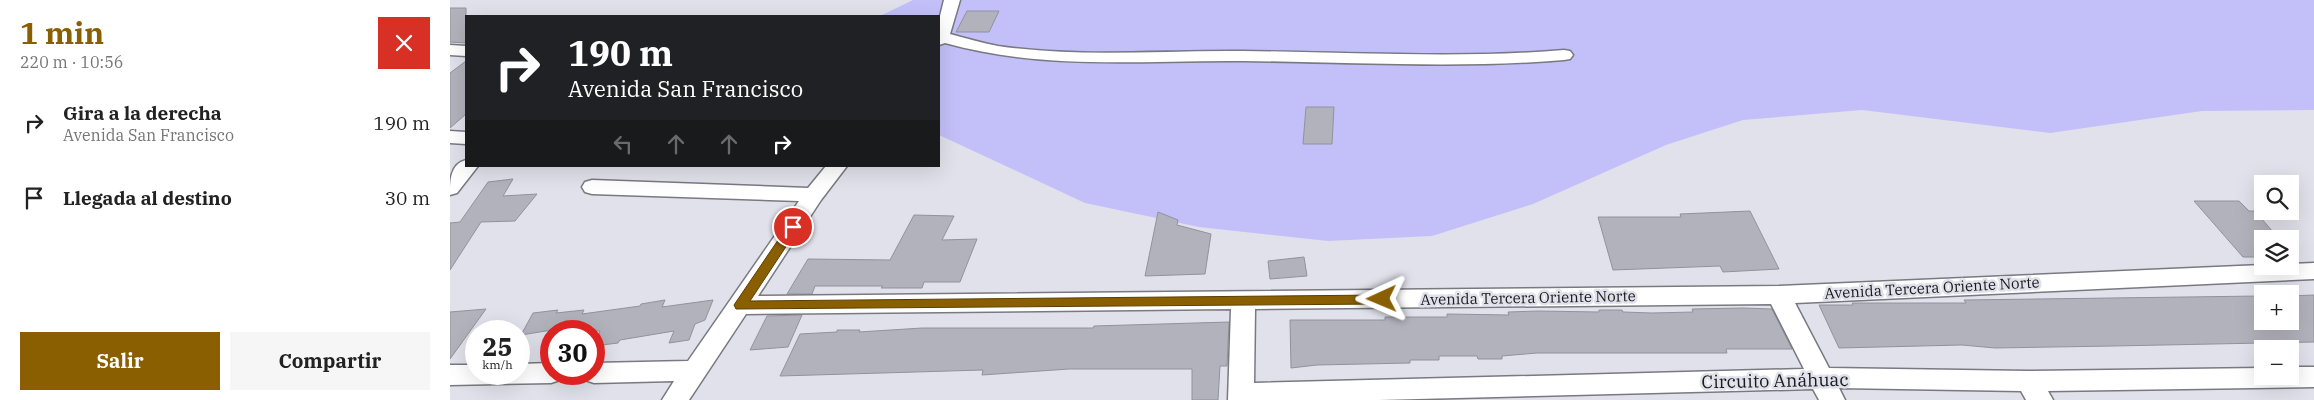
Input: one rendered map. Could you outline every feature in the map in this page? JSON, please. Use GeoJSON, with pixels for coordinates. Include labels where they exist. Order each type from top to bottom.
{"type":"FeatureCollection","features":[{"type":"Feature","properties":{"kind":"street"},"geometry":{"type":"LineString","coordinates":[[952,0],[946,25],[940,38],[1006,52],[1064,57],[1252,56],[1376,61],[1474,62],[1564,55]]}},
{"type":"Feature","properties":{"kind":"street"},"geometry":{"type":"LineString","coordinates":[[450,50],[465,51]]}},
{"type":"Feature","properties":{"kind":"street"},"geometry":{"type":"LineString","coordinates":[[450,137],[465,138]]}},
{"type":"Feature","properties":{"kind":"street"},"geometry":{"type":"LineString","coordinates":[[450,188],[467,167]]}},
{"type":"Feature","properties":{"kind":"street"},"geometry":{"type":"LineString","coordinates":[[674,400],[814,195],[836,167]]}},
{"type":"Feature","properties":{"kind":"street"},"geometry":{"type":"LineString","coordinates":[[592,187],[814,195]]}},
{"type":"Feature","properties":{"kind":"street","name":"Avenida Tercera Oriente Norte"},"geometry":{"type":"LineString","coordinates":[[740,305],[1779,295],[2314,271]]}},
{"type":"Feature","properties":{"kind":"street"},"geometry":{"type":"LineString","coordinates":[[1779,295],[1827,389]]}},
{"type":"Feature","properties":{"kind":"street"},"geometry":{"type":"LineString","coordinates":[[1241,397],[1243,300]]}},
{"type":"Feature","properties":{"kind":"street"},"geometry":{"type":"LineString","coordinates":[[605,373],[695,371]]}},
{"type":"Feature","properties":{"kind":"street"},"geometry":{"type":"LineString","coordinates":[[450,375],[540,373]]}},
{"type":"Feature","properties":{"kind":"street","name":"Circuito Anáhuac"},"geometry":{"type":"LineString","coordinates":[[1241,397],[1827,389],[2034,390],[2314,377]]}},
{"type":"Feature","properties":{"kind":"shaded area"},"geometry":{"type":"Polygon","coordinates":[[[913,0],[2314,0],[2314,110],[2202,111],[2050,133],[1862,110],[1743,120],[1666,145],[1533,204],[1432,236],[1328,241],[1199,227],[1085,203],[940,135],[940,15],[882,15],[913,0]]]}},
{"type":"Feature","properties":{"kind":"building"},"geometry":{"type":"Polygon","coordinates":[[[450,8],[466,8],[465,43],[450,42],[450,8]]]}},
{"type":"Feature","properties":{"kind":"building"},"geometry":{"type":"Polygon","coordinates":[[[967,11],[999,11],[989,32],[956,32],[967,11]]]}},
{"type":"Feature","properties":{"kind":"building"},"geometry":{"type":"Polygon","coordinates":[[[465,62],[465,115],[450,128],[450,73],[465,62]]]}},
{"type":"Feature","properties":{"kind":"building"},"geometry":{"type":"Polygon","coordinates":[[[1306,107],[1334,107],[1332,144],[1303,144],[1306,107]]]}},
{"type":"Feature","properties":{"kind":"building"},"geometry":{"type":"Polygon","coordinates":[[[513,179],[503,196],[537,194],[515,221],[481,222],[450,270],[450,223],[460,222],[488,182],[513,179]]]}},
{"type":"Feature","properties":{"kind":"building"},"geometry":{"type":"Polygon","coordinates":[[[2194,201],[2239,201],[2249,211],[2254,211],[2254,220],[2263,220],[2271,230],[2254,230],[2254,257],[2243,257],[2194,201]]]}},
{"type":"Feature","properties":{"kind":"building"},"geometry":{"type":"Polygon","coordinates":[[[1750,211],[1779,269],[1723,272],[1720,266],[1613,270],[1598,217],[1681,217],[1680,214],[1750,211]]]}},
{"type":"Feature","properties":{"kind":"building"},"geometry":{"type":"Polygon","coordinates":[[[1158,212],[1178,220],[1177,225],[1211,234],[1205,274],[1145,276],[1158,212]]]}},
{"type":"Feature","properties":{"kind":"building"},"geometry":{"type":"Polygon","coordinates":[[[914,215],[954,216],[942,240],[977,239],[960,282],[924,282],[922,288],[815,286],[812,294],[787,294],[808,259],[890,260],[914,215]]]}},
{"type":"Feature","properties":{"kind":"building"},"geometry":{"type":"Polygon","coordinates":[[[1304,257],[1307,276],[1270,279],[1268,261],[1304,257]]]}},
{"type":"Feature","properties":{"kind":"building"},"geometry":{"type":"Polygon","coordinates":[[[2314,295],[2314,342],[2254,340],[2254,343],[1995,348],[1962,345],[1839,348],[1819,305],[1853,305],[1852,303],[1966,303],[1964,300],[2254,296],[2254,330],[2299,330],[2299,296],[2314,295]]]}},
{"type":"Feature","properties":{"kind":"building"},"geometry":{"type":"Polygon","coordinates":[[[665,300],[662,307],[713,300],[705,320],[695,324],[689,340],[669,343],[674,331],[620,340],[618,343],[605,345],[605,320],[540,320],[540,332],[530,334],[529,320],[533,313],[558,310],[556,313],[584,310],[582,314],[640,306],[641,304],[665,300]]]}},
{"type":"Feature","properties":{"kind":"building"},"geometry":{"type":"Polygon","coordinates":[[[486,309],[478,320],[465,320],[465,338],[450,359],[450,312],[486,309]]]}},
{"type":"Feature","properties":{"kind":"building"},"geometry":{"type":"Polygon","coordinates":[[[1692,309],[1772,309],[1792,349],[1726,349],[1727,353],[1537,353],[1502,356],[1502,359],[1478,359],[1477,356],[1439,356],[1439,360],[1410,360],[1410,363],[1317,365],[1291,368],[1290,320],[1385,320],[1385,317],[1447,317],[1447,314],[1509,315],[1508,312],[1538,311],[1599,312],[1599,310],[1622,310],[1623,312],[1652,313],[1693,312],[1692,309]]]}},
{"type":"Feature","properties":{"kind":"building"},"geometry":{"type":"Polygon","coordinates":[[[802,315],[788,347],[750,350],[767,316],[802,315]]]}},
{"type":"Feature","properties":{"kind":"building"},"geometry":{"type":"Polygon","coordinates":[[[1229,322],[1227,366],[1220,366],[1218,400],[1192,400],[1192,369],[1069,369],[982,375],[983,370],[780,376],[800,334],[837,332],[837,330],[860,330],[859,332],[922,328],[1093,328],[1094,326],[1229,322]]]}},
{"type":"Feature","properties":{"kind":"route"},"geometry":{"type":"LineString","coordinates":[[793,227],[740,305],[1382,299]]}}]}
